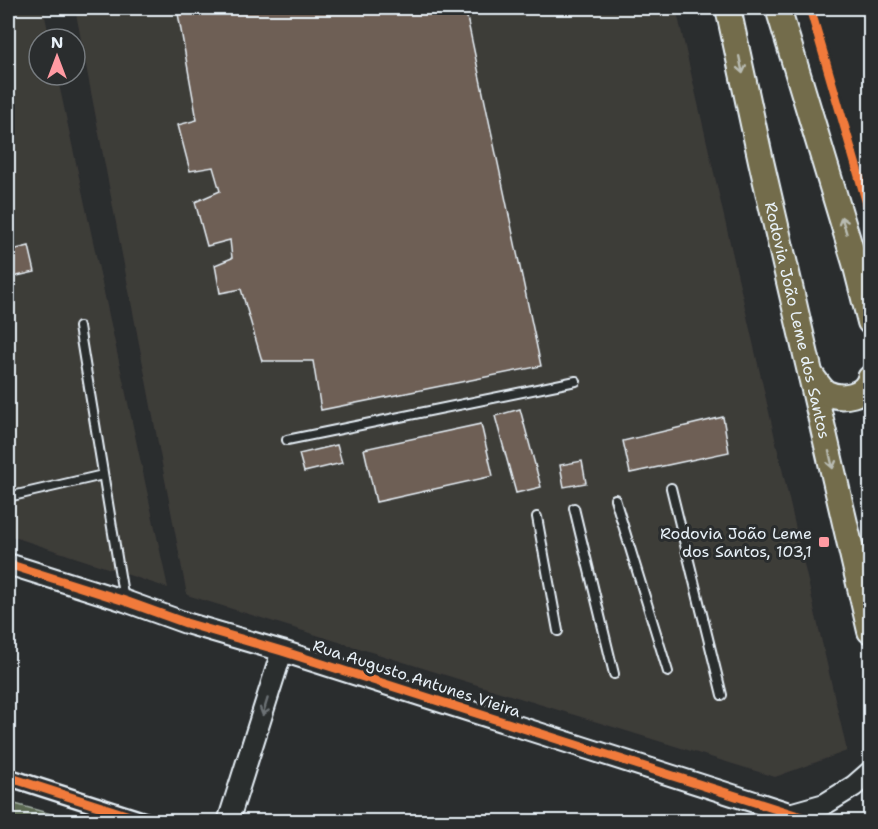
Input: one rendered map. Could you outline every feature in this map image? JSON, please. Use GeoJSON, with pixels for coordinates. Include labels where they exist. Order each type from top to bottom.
{"type":"FeatureCollection","features":[{"type":"Feature","properties":{"kind":"main road","name":"Rodovia João Leme dos Santos"},"geometry":{"type":"LineString","coordinates":[[728,8],[761,161],[870,631]]}},
{"type":"Feature","properties":{"kind":"main road"},"geometry":{"type":"LineString","coordinates":[[778,8],[855,263],[870,322]]}},
{"type":"Feature","properties":{"kind":"main road"},"geometry":{"type":"LineString","coordinates":[[811,375],[825,392],[840,397],[860,393],[869,383],[870,378]]}},
{"type":"Feature","properties":{"kind":"street","name":"Rua Augusto Antunes Vieira"},"geometry":{"type":"LineString","coordinates":[[8,564],[186,623],[282,651],[817,822]]}},
{"type":"Feature","properties":{"kind":"street"},"geometry":{"type":"LineString","coordinates":[[228,822],[282,651]]}},
{"type":"Feature","properties":{"kind":"street"},"geometry":{"type":"LineString","coordinates":[[793,813],[825,804],[854,786],[870,772]]}},
{"type":"Feature","properties":{"kind":"street"},"geometry":{"type":"LineString","coordinates":[[8,777],[148,822]]}},
{"type":"Feature","properties":{"kind":"lane"},"geometry":{"type":"LineString","coordinates":[[79,327],[125,601]]}},
{"type":"Feature","properties":{"kind":"lane"},"geometry":{"type":"LineString","coordinates":[[287,440],[576,381]]}},
{"type":"Feature","properties":{"kind":"lane"},"geometry":{"type":"LineString","coordinates":[[8,497],[103,476]]}},
{"type":"Feature","properties":{"kind":"lane"},"geometry":{"type":"LineString","coordinates":[[671,488],[722,695]]}},
{"type":"Feature","properties":{"kind":"lane"},"geometry":{"type":"LineString","coordinates":[[615,499],[668,672]]}},
{"type":"Feature","properties":{"kind":"lane"},"geometry":{"type":"LineString","coordinates":[[574,508],[614,674]]}},
{"type":"Feature","properties":{"kind":"lane"},"geometry":{"type":"LineString","coordinates":[[537,517],[558,631]]}},
{"type":"Feature","properties":{"kind":"shaded area"},"geometry":{"type":"Polygon","coordinates":[[[8,8],[43,8],[47,27],[27,27],[27,87],[60,87],[168,588],[8,535],[8,8]]]}},
{"type":"Feature","properties":{"kind":"shaded area"},"geometry":{"type":"Polygon","coordinates":[[[75,8],[676,8],[847,751],[775,777],[187,595],[87,71],[87,27],[79,27],[75,8]]]}},
{"type":"Feature","properties":{"kind":"green space"},"geometry":{"type":"Polygon","coordinates":[[[8,802],[76,821],[8,821],[8,802]]]}},
{"type":"Feature","properties":{"kind":"building"},"geometry":{"type":"Polygon","coordinates":[[[177,8],[465,8],[541,366],[321,410],[313,361],[262,361],[241,289],[220,293],[215,265],[232,258],[230,240],[207,246],[195,202],[220,191],[213,167],[190,171],[178,125],[197,120],[177,8]]]}},
{"type":"Feature","properties":{"kind":"building"},"geometry":{"type":"Polygon","coordinates":[[[29,246],[35,272],[8,278],[8,251],[29,246]]]}},
{"type":"Feature","properties":{"kind":"building"},"geometry":{"type":"Polygon","coordinates":[[[520,409],[541,487],[516,493],[495,416],[520,409]]]}},
{"type":"Feature","properties":{"kind":"building"},"geometry":{"type":"Polygon","coordinates":[[[723,417],[729,452],[630,473],[623,441],[723,417]]]}},
{"type":"Feature","properties":{"kind":"building"},"geometry":{"type":"Polygon","coordinates":[[[481,424],[493,476],[376,502],[364,449],[481,424]]]}},
{"type":"Feature","properties":{"kind":"building"},"geometry":{"type":"Polygon","coordinates":[[[337,445],[342,463],[304,472],[299,454],[337,445]]]}},
{"type":"Feature","properties":{"kind":"building"},"geometry":{"type":"Polygon","coordinates":[[[582,461],[586,483],[564,487],[560,465],[582,461]]]}},
{"type":"Feature","properties":{"kind":"cycle path"},"geometry":{"type":"LineString","coordinates":[[810,8],[870,214]]}},
{"type":"Feature","properties":{"kind":"cycle path"},"geometry":{"type":"LineString","coordinates":[[8,564],[186,623],[282,651],[817,822]]}},
{"type":"Feature","properties":{"kind":"cycle path"},"geometry":{"type":"LineString","coordinates":[[8,777],[148,822]]}},
{"type":"Feature","properties":{"kind":"place","name":"Rodovia João Leme dos Santos, 103,1"},"geometry":{"type":"Point","coordinates":[824,542]}}]}
